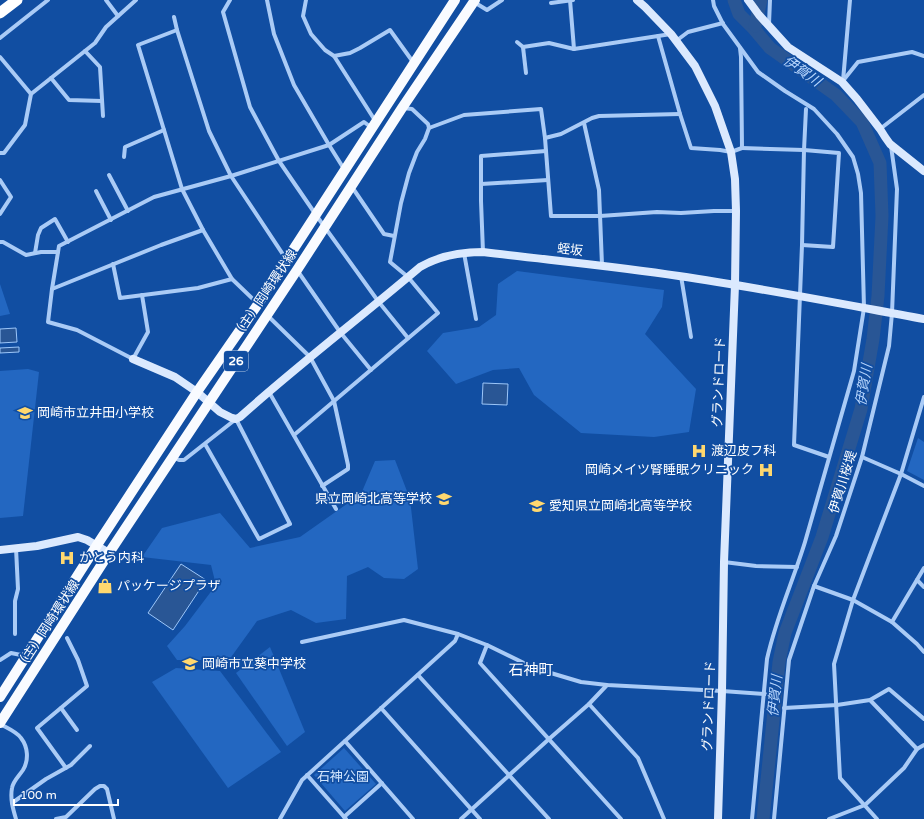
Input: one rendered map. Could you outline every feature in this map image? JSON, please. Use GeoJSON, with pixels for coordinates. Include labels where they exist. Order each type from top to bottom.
{"type":"FeatureCollection","features":[{"type":"Feature","properties":{"kind":"highway"},"geometry":{"type":"LineString","coordinates":[[0,14],[17,0]]}},
{"type":"Feature","properties":{"kind":"main road","name":"（主）岡崎環状線"},"geometry":{"type":"LineString","coordinates":[[0,698],[97,545],[197,392],[287,261],[455,0]]}},
{"type":"Feature","properties":{"kind":"main road","name":"（主）岡崎環状線"},"geometry":{"type":"LineString","coordinates":[[0,724],[109,553],[474,1]]}},
{"type":"Feature","properties":{"kind":"street"},"geometry":{"type":"LineString","coordinates":[[0,38],[48,0]]}},
{"type":"Feature","properties":{"kind":"street"},"geometry":{"type":"LineString","coordinates":[[106,0],[118,16]]}},
{"type":"Feature","properties":{"kind":"street"},"geometry":{"type":"LineString","coordinates":[[0,153],[4,153],[25,125],[31,94],[95,43],[106,27],[136,0]]}},
{"type":"Feature","properties":{"kind":"street"},"geometry":{"type":"LineString","coordinates":[[230,0],[223,12],[250,107],[279,161],[324,227],[378,301],[408,338]]}},
{"type":"Feature","properties":{"kind":"street"},"geometry":{"type":"LineString","coordinates":[[267,0],[274,34],[294,85],[345,170]]}},
{"type":"Feature","properties":{"kind":"street"},"geometry":{"type":"LineString","coordinates":[[306,0],[303,16],[311,34],[325,50],[334,56],[374,125]]}},
{"type":"Feature","properties":{"kind":"street"},"geometry":{"type":"LineString","coordinates":[[474,1],[487,10],[502,0]]}},
{"type":"Feature","properties":{"kind":"street"},"geometry":{"type":"LineString","coordinates":[[570,0],[574,48]]}},
{"type":"Feature","properties":{"kind":"street"},"geometry":{"type":"LineString","coordinates":[[551,3],[574,0]]}},
{"type":"Feature","properties":{"kind":"street","name":"グランドロード"},"geometry":{"type":"LineString","coordinates":[[637,0],[674,38],[696,66],[715,106],[731,152],[735,179],[735,285],[724,562],[718,819]]}},
{"type":"Feature","properties":{"kind":"street","name":"伊賀川桜堤"},"geometry":{"type":"LineString","coordinates":[[713,0],[714,6],[723,23],[758,72],[814,109],[838,134],[853,157],[861,193],[864,308],[854,371],[805,542],[771,640],[765,694]]}},
{"type":"Feature","properties":{"kind":"street"},"geometry":{"type":"LineString","coordinates":[[748,0],[759,16],[788,47],[842,82],[857,99],[890,144],[924,171]]}},
{"type":"Feature","properties":{"kind":"street"},"geometry":{"type":"LineString","coordinates":[[768,26],[770,0]]}},
{"type":"Feature","properties":{"kind":"street"},"geometry":{"type":"LineString","coordinates":[[842,82],[850,0]]}},
{"type":"Feature","properties":{"kind":"street"},"geometry":{"type":"LineString","coordinates":[[174,17],[209,131],[231,176],[287,261]]}},
{"type":"Feature","properties":{"kind":"street"},"geometry":{"type":"LineString","coordinates":[[516,42],[523,47],[549,43],[574,48],[658,36],[674,38],[688,32],[723,23]]}},
{"type":"Feature","properties":{"kind":"street"},"geometry":{"type":"LineString","coordinates":[[177,30],[138,45],[182,189],[202,230],[232,279],[258,304]]}},
{"type":"Feature","properties":{"kind":"street"},"geometry":{"type":"LineString","coordinates":[[334,56],[350,53],[390,30],[414,64]]}},
{"type":"Feature","properties":{"kind":"street"},"geometry":{"type":"LineString","coordinates":[[658,36],[691,148],[731,152],[742,148],[839,153],[833,247],[802,245]]}},
{"type":"Feature","properties":{"kind":"street"},"geometry":{"type":"LineString","coordinates":[[523,47],[526,73]]}},
{"type":"Feature","properties":{"kind":"street"},"geometry":{"type":"LineString","coordinates":[[740,48],[742,148]]}},
{"type":"Feature","properties":{"kind":"street"},"geometry":{"type":"LineString","coordinates":[[85,50],[100,67],[103,116]]}},
{"type":"Feature","properties":{"kind":"street"},"geometry":{"type":"LineString","coordinates":[[842,82],[858,62],[912,52],[924,56]]}},
{"type":"Feature","properties":{"kind":"street"},"geometry":{"type":"LineString","coordinates":[[0,57],[31,94]]}},
{"type":"Feature","properties":{"kind":"street"},"geometry":{"type":"LineString","coordinates":[[51,78],[69,100],[102,101]]}},
{"type":"Feature","properties":{"kind":"street"},"geometry":{"type":"LineString","coordinates":[[880,129],[924,95]]}},
{"type":"Feature","properties":{"kind":"street"},"geometry":{"type":"LineString","coordinates":[[294,435],[438,313],[408,277],[390,262],[394,236],[409,172],[417,152],[426,139],[429,128],[428,124],[412,109],[402,108]]}},
{"type":"Feature","properties":{"kind":"street"},"geometry":{"type":"LineString","coordinates":[[429,128],[464,115],[540,109],[545,138],[552,216],[600,216],[657,212],[681,213],[736,211]]}},
{"type":"Feature","properties":{"kind":"street"},"geometry":{"type":"LineString","coordinates":[[806,109],[794,445],[829,457]]}},
{"type":"Feature","properties":{"kind":"street"},"geometry":{"type":"LineString","coordinates":[[545,138],[561,134],[599,116],[680,114]]}},
{"type":"Feature","properties":{"kind":"street"},"geometry":{"type":"LineString","coordinates":[[205,444],[259,539],[290,524],[236,419],[220,412],[197,392],[175,377],[133,359],[77,330],[48,322],[59,246],[154,198],[231,176],[329,145],[364,122],[374,125]]}},
{"type":"Feature","properties":{"kind":"street"},"geometry":{"type":"LineString","coordinates":[[584,123],[599,190],[602,265]]}},
{"type":"Feature","properties":{"kind":"street"},"geometry":{"type":"LineString","coordinates":[[124,157],[125,147],[164,130]]}},
{"type":"Feature","properties":{"kind":"street","name":"伊賀川桜堤"},"geometry":{"type":"LineString","coordinates":[[774,819],[789,660],[814,586],[836,536],[862,457],[889,346],[892,313],[897,189],[890,144]]}},
{"type":"Feature","properties":{"kind":"street"},"geometry":{"type":"LineString","coordinates":[[483,252],[481,156],[546,151]]}},
{"type":"Feature","properties":{"kind":"street"},"geometry":{"type":"LineString","coordinates":[[109,175],[128,211]]}},
{"type":"Feature","properties":{"kind":"street"},"geometry":{"type":"LineString","coordinates":[[0,180],[11,197],[0,214]]}},
{"type":"Feature","properties":{"kind":"street"},"geometry":{"type":"LineString","coordinates":[[481,184],[548,180]]}},
{"type":"Feature","properties":{"kind":"street"},"geometry":{"type":"LineString","coordinates":[[352,186],[384,234],[394,236]]}},
{"type":"Feature","properties":{"kind":"street"},"geometry":{"type":"LineString","coordinates":[[96,191],[111,220]]}},
{"type":"Feature","properties":{"kind":"street"},"geometry":{"type":"LineString","coordinates":[[35,253],[38,235],[41,228],[55,219],[68,242]]}},
{"type":"Feature","properties":{"kind":"street"},"geometry":{"type":"LineString","coordinates":[[52,289],[202,230]]}},
{"type":"Feature","properties":{"kind":"street"},"geometry":{"type":"LineString","coordinates":[[0,242],[3,242],[26,255],[40,252],[58,252]]}},
{"type":"Feature","properties":{"kind":"street"},"geometry":{"type":"LineString","coordinates":[[464,252],[476,319]]}},
{"type":"Feature","properties":{"kind":"street","name":"蛭坂"},"geometry":{"type":"LineString","coordinates":[[236,419],[240,418],[310,357],[420,267],[446,256],[464,252],[483,252],[602,265],[681,276],[924,319]]}},
{"type":"Feature","properties":{"kind":"street"},"geometry":{"type":"LineString","coordinates":[[113,264],[120,298],[198,288],[232,279]]}},
{"type":"Feature","properties":{"kind":"street"},"geometry":{"type":"LineString","coordinates":[[297,270],[340,332],[371,370]]}},
{"type":"Feature","properties":{"kind":"street"},"geometry":{"type":"LineString","coordinates":[[681,276],[691,337]]}},
{"type":"Feature","properties":{"kind":"street"},"geometry":{"type":"LineString","coordinates":[[133,359],[148,332],[142,295]]}},
{"type":"Feature","properties":{"kind":"street"},"geometry":{"type":"LineString","coordinates":[[266,315],[310,357],[334,401],[348,469],[322,486]]}},
{"type":"Feature","properties":{"kind":"street"},"geometry":{"type":"LineString","coordinates":[[269,392],[336,509]]}},
{"type":"Feature","properties":{"kind":"street"},"geometry":{"type":"LineString","coordinates":[[877,819],[840,778],[834,664],[853,600],[901,474],[924,397]]}},
{"type":"Feature","properties":{"kind":"street"},"geometry":{"type":"LineString","coordinates":[[172,457],[184,460],[236,419]]}},
{"type":"Feature","properties":{"kind":"street"},"geometry":{"type":"LineString","coordinates":[[862,457],[924,486]]}},
{"type":"Feature","properties":{"kind":"street"},"geometry":{"type":"LineString","coordinates":[[0,550],[37,546],[78,537],[97,545],[109,553]]}},
{"type":"Feature","properties":{"kind":"street"},"geometry":{"type":"LineString","coordinates":[[15,634],[15,601],[18,589],[16,548]]}},
{"type":"Feature","properties":{"kind":"street"},"geometry":{"type":"LineString","coordinates":[[724,562],[756,566],[797,567]]}},
{"type":"Feature","properties":{"kind":"street"},"geometry":{"type":"LineString","coordinates":[[892,622],[924,568]]}},
{"type":"Feature","properties":{"kind":"street"},"geometry":{"type":"LineString","coordinates":[[917,580],[924,587]]}},
{"type":"Feature","properties":{"kind":"street"},"geometry":{"type":"LineString","coordinates":[[814,586],[853,600],[892,622],[924,652]]}},
{"type":"Feature","properties":{"kind":"street"},"geometry":{"type":"LineString","coordinates":[[302,642],[404,620],[458,634],[487,645],[534,668],[581,682],[607,685],[765,694],[752,819]]}},
{"type":"Feature","properties":{"kind":"street"},"geometry":{"type":"LineString","coordinates":[[280,819],[302,780],[456,641],[458,634]]}},
{"type":"Feature","properties":{"kind":"street"},"geometry":{"type":"LineString","coordinates":[[66,768],[37,728],[86,686],[78,660],[67,638]]}},
{"type":"Feature","properties":{"kind":"street"},"geometry":{"type":"LineString","coordinates":[[487,645],[480,663],[621,819]]}},
{"type":"Feature","properties":{"kind":"street"},"geometry":{"type":"LineString","coordinates":[[0,660],[11,653],[26,656]]}},
{"type":"Feature","properties":{"kind":"street"},"geometry":{"type":"LineString","coordinates":[[418,675],[549,819]]}},
{"type":"Feature","properties":{"kind":"street"},"geometry":{"type":"LineString","coordinates":[[461,819],[589,704],[607,685]]}},
{"type":"Feature","properties":{"kind":"street"},"geometry":{"type":"LineString","coordinates":[[784,708],[837,705],[870,700],[889,689],[924,719]]}},
{"type":"Feature","properties":{"kind":"street"},"geometry":{"type":"LineString","coordinates":[[870,700],[917,749]]}},
{"type":"Feature","properties":{"kind":"street"},"geometry":{"type":"LineString","coordinates":[[589,704],[638,758],[664,819]]}},
{"type":"Feature","properties":{"kind":"street"},"geometry":{"type":"LineString","coordinates":[[61,708],[77,730]]}},
{"type":"Feature","properties":{"kind":"street"},"geometry":{"type":"LineString","coordinates":[[381,708],[480,819]]}},
{"type":"Feature","properties":{"kind":"street"},"geometry":{"type":"LineString","coordinates":[[0,724],[21,737],[26,748],[27,762],[15,780],[12,788],[12,803],[16,819]]}},
{"type":"Feature","properties":{"kind":"street"},"geometry":{"type":"LineString","coordinates":[[345,741],[413,819]]}},
{"type":"Feature","properties":{"kind":"street"},"geometry":{"type":"LineString","coordinates":[[829,819],[865,805],[904,768],[917,749],[924,745]]}},
{"type":"Feature","properties":{"kind":"street"},"geometry":{"type":"LineString","coordinates":[[12,803],[46,779],[71,765],[90,746]]}},
{"type":"Feature","properties":{"kind":"street"},"geometry":{"type":"LineString","coordinates":[[307,775],[345,818],[382,783]]}},
{"type":"Feature","properties":{"kind":"street"},"geometry":{"type":"LineString","coordinates":[[56,819],[66,817],[100,786],[104,786],[107,789],[114,819]]}},
{"type":"Feature","properties":{"kind":"green space"},"geometry":{"type":"Polygon","coordinates":[[[517,271],[664,290],[662,307],[645,334],[696,389],[689,432],[654,437],[581,433],[534,395],[519,368],[493,370],[456,384],[427,351],[443,333],[479,327],[496,315],[498,284],[517,271]]]}},
{"type":"Feature","properties":{"kind":"green space"},"geometry":{"type":"Polygon","coordinates":[[[0,284],[10,314],[0,316],[0,284]]]}},
{"type":"Feature","properties":{"kind":"green space"},"geometry":{"type":"Polygon","coordinates":[[[28,369],[39,372],[23,516],[0,518],[0,371],[28,369]]]}},
{"type":"Feature","properties":{"kind":"green space"},"geometry":{"type":"Polygon","coordinates":[[[918,438],[924,442],[924,480],[907,471],[918,438]]]}},
{"type":"Feature","properties":{"kind":"green space"},"geometry":{"type":"Polygon","coordinates":[[[395,460],[410,499],[418,569],[404,579],[384,578],[368,567],[347,576],[346,619],[316,623],[291,610],[257,621],[229,660],[177,660],[167,646],[185,626],[216,585],[211,565],[142,557],[162,528],[220,513],[250,548],[300,537],[361,494],[375,461],[395,460]]]}},
{"type":"Feature","properties":{"kind":"green space"},"geometry":{"type":"Polygon","coordinates":[[[270,647],[305,732],[287,746],[236,673],[270,647]]]}},
{"type":"Feature","properties":{"kind":"green space"},"geometry":{"type":"Polygon","coordinates":[[[176,668],[220,671],[281,752],[228,788],[152,682],[176,668]]]}},
{"type":"Feature","properties":{"kind":"green space","name":"石神公園"},"geometry":{"type":"Polygon","coordinates":[[[344,748],[376,784],[345,811],[314,775],[344,748]]]}},
{"type":"Feature","properties":{"kind":"shaded area"},"geometry":{"type":"Polygon","coordinates":[[[16,328],[17,342],[0,343],[0,329],[16,328]]]}},
{"type":"Feature","properties":{"kind":"shaded area"},"geometry":{"type":"Polygon","coordinates":[[[19,347],[19,352],[0,353],[0,348],[19,347]]]}},
{"type":"Feature","properties":{"kind":"shaded area"},"geometry":{"type":"Polygon","coordinates":[[[483,383],[508,384],[507,405],[482,404],[483,383]]]}},
{"type":"Feature","properties":{"kind":"shaded area"},"geometry":{"type":"Polygon","coordinates":[[[181,564],[206,580],[173,630],[148,613],[181,564]]]}},
{"type":"Feature","properties":{"kind":"waterway","name":"伊賀川"},"geometry":{"type":"LineString","coordinates":[[734,0],[739,14],[770,48],[836,95],[862,122],[880,163],[882,216],[878,296],[873,339],[861,409],[822,537],[785,633],[779,662],[763,819]]}},
{"type":"Feature","properties":{"kind":"waterway"},"geometry":{"type":"LineString","coordinates":[[755,26],[761,0]]}},
{"type":"Feature","properties":{"kind":"place","name":"岡崎市立井田小学校"},"geometry":{"type":"Point","coordinates":[25,413]}},
{"type":"Feature","properties":{"kind":"place","name":"渡辺皮フ科"},"geometry":{"type":"Point","coordinates":[699,451]}},
{"type":"Feature","properties":{"kind":"place","name":"岡崎メイツ腎睡眠クリニック"},"geometry":{"type":"Point","coordinates":[766,470]}},
{"type":"Feature","properties":{"kind":"place","name":"県立岡崎北高等学校"},"geometry":{"type":"Point","coordinates":[444,499]}},
{"type":"Feature","properties":{"kind":"place","name":"愛知県立岡崎北高等学校"},"geometry":{"type":"Point","coordinates":[537,506]}},
{"type":"Feature","properties":{"kind":"place","name":"かとう内科"},"geometry":{"type":"Point","coordinates":[67,558]}},
{"type":"Feature","properties":{"kind":"place","name":"パッケージプラザ"},"geometry":{"type":"Point","coordinates":[105,586]}},
{"type":"Feature","properties":{"kind":"place","name":"岡崎市立葵中学校"},"geometry":{"type":"Point","coordinates":[190,664]}},
{"type":"Feature","properties":{"kind":"district","name":"石神町"},"geometry":{"type":"Point","coordinates":[531,670]}}]}
